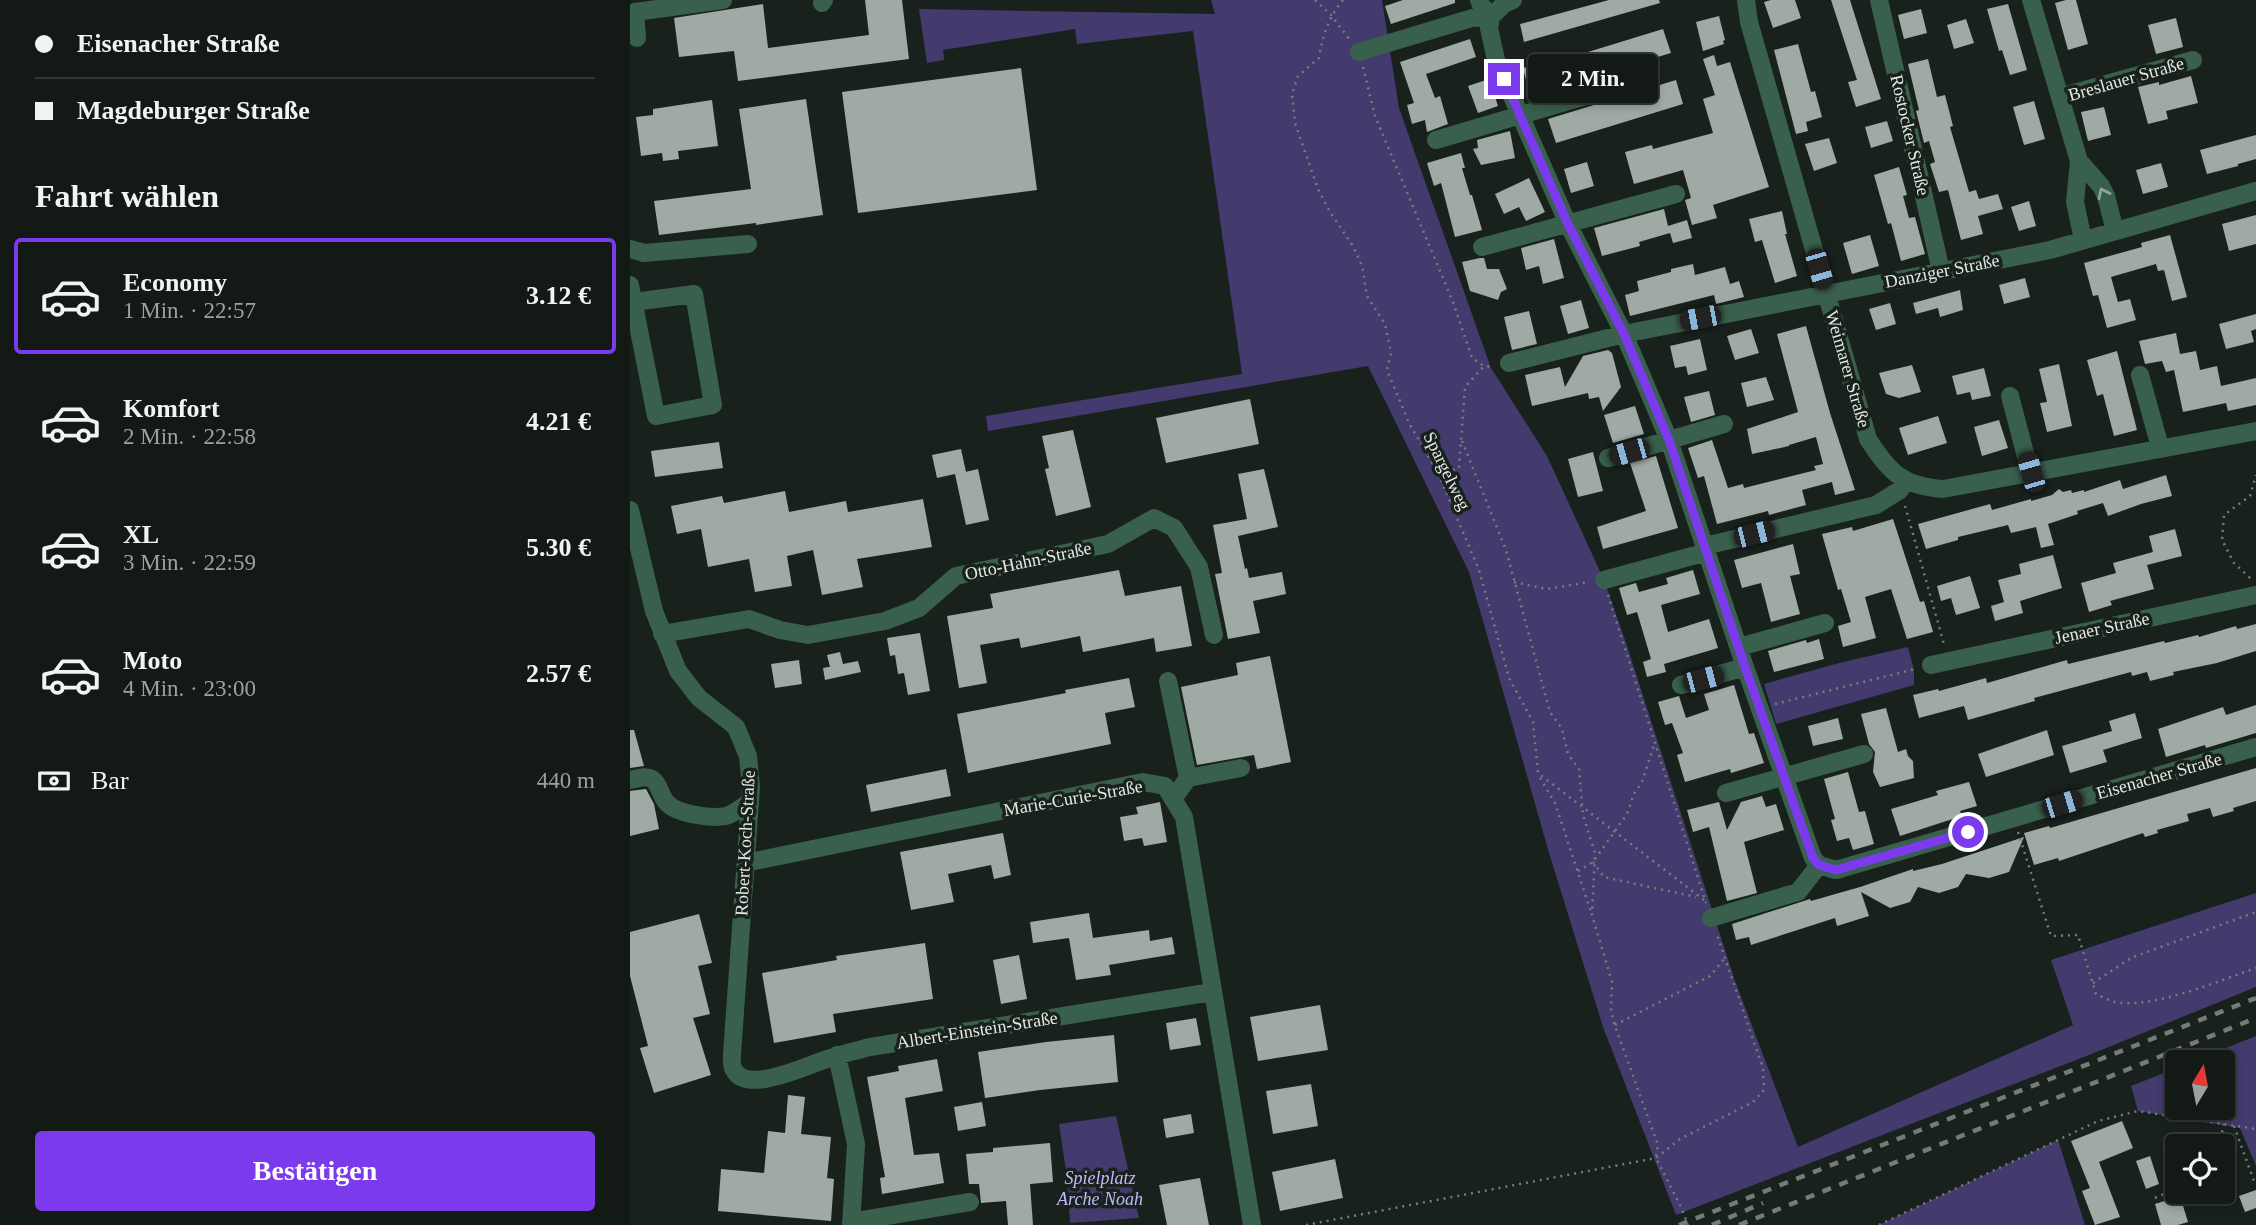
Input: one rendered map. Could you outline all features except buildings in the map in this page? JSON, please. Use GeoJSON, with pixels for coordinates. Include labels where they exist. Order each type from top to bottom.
{"type":"FeatureCollection","features":[{"type":"Feature","properties":{"kind":"street"},"geometry":{"type":"LineString","coordinates":[[637,38],[635,12],[723,0]]}},
{"type":"Feature","properties":{"kind":"street"},"geometry":{"type":"LineString","coordinates":[[1479,0],[1491,17]]}},
{"type":"Feature","properties":{"kind":"street"},"geometry":{"type":"LineString","coordinates":[[1513,0],[1504,4],[1491,17],[1489,27],[1496,60],[1568,224],[1624,334],[1669,440],[1745,667],[1813,858],[1819,865],[1798,892],[1708,909]]}},
{"type":"Feature","properties":{"kind":"street","name":"Weimarer Straße"},"geometry":{"type":"LineString","coordinates":[[1746,0],[1749,22],[1868,439],[1903,486]]}},
{"type":"Feature","properties":{"kind":"street","name":"Rostocker Straße"},"geometry":{"type":"LineString","coordinates":[[1879,0],[1941,271]]}},
{"type":"Feature","properties":{"kind":"street","name":"Breslauer Straße"},"geometry":{"type":"LineString","coordinates":[[2031,0],[2078,161],[2074,191],[2083,240]]}},
{"type":"Feature","properties":{"kind":"street"},"geometry":{"type":"LineString","coordinates":[[1359,52],[1472,18],[1491,17]]}},
{"type":"Feature","properties":{"kind":"street","name":"Breslauer Straße"},"geometry":{"type":"LineString","coordinates":[[2060,97],[2193,60]]}},
{"type":"Feature","properties":{"kind":"street"},"geometry":{"type":"LineString","coordinates":[[1436,141],[1636,81]]}},
{"type":"Feature","properties":{"kind":"street","name":"Breslauer Straße"},"geometry":{"type":"LineString","coordinates":[[2078,161],[2106,195],[2115,231]]}},
{"type":"Feature","properties":{"kind":"street","name":"Danziger Straße"},"geometry":{"type":"LineString","coordinates":[[1509,363],[1624,334],[2050,250],[2256,191]]}},
{"type":"Feature","properties":{"kind":"street"},"geometry":{"type":"LineString","coordinates":[[1482,247],[1676,194]]}},
{"type":"Feature","properties":{"kind":"street"},"geometry":{"type":"LineString","coordinates":[[630,249],[644,253],[748,244]]}},
{"type":"Feature","properties":{"kind":"street"},"geometry":{"type":"LineString","coordinates":[[632,294],[694,294],[713,405],[656,416],[632,294]]}},
{"type":"Feature","properties":{"kind":"street"},"geometry":{"type":"LineString","coordinates":[[2140,375],[2160,447]]}},
{"type":"Feature","properties":{"kind":"street"},"geometry":{"type":"LineString","coordinates":[[2010,396],[2031,472]]}},
{"type":"Feature","properties":{"kind":"street"},"geometry":{"type":"LineString","coordinates":[[1608,458],[1724,424]]}},
{"type":"Feature","properties":{"kind":"street"},"geometry":{"type":"LineString","coordinates":[[1604,580],[1706,549],[1876,505],[1903,486],[1943,489],[2256,431]]}},
{"type":"Feature","properties":{"kind":"street","name":"Robert-Koch-Straße"},"geometry":{"type":"LineString","coordinates":[[630,509],[654,611],[678,671],[699,698],[736,727],[748,756],[750,802],[732,1062],[733,1070],[746,1079]]}},
{"type":"Feature","properties":{"kind":"street","name":"Otto-Hahn-Straße"},"geometry":{"type":"LineString","coordinates":[[662,634],[749,619],[780,630],[808,635],[885,621],[919,608],[956,576],[1108,544],[1154,518],[1174,528],[1199,567],[1214,635]]}},
{"type":"Feature","properties":{"kind":"street","name":"Jenaer Straße"},"geometry":{"type":"LineString","coordinates":[[1939,663],[2256,595]]}},
{"type":"Feature","properties":{"kind":"street"},"geometry":{"type":"LineString","coordinates":[[1739,647],[1825,623]]}},
{"type":"Feature","properties":{"kind":"street"},"geometry":{"type":"LineString","coordinates":[[1681,685],[1745,667]]}},
{"type":"Feature","properties":{"kind":"street"},"geometry":{"type":"LineString","coordinates":[[1168,681],[1188,778]]}},
{"type":"Feature","properties":{"kind":"street","name":"Eisenacher Straße"},"geometry":{"type":"LineString","coordinates":[[1819,865],[1836,870],[2256,747]]}},
{"type":"Feature","properties":{"kind":"street"},"geometry":{"type":"LineString","coordinates":[[1726,793],[1864,754]]}},
{"type":"Feature","properties":{"kind":"street"},"geometry":{"type":"LineString","coordinates":[[1241,768],[1188,778],[1173,799],[1184,817],[1252,1225]]}},
{"type":"Feature","properties":{"kind":"street"},"geometry":{"type":"LineString","coordinates":[[630,780],[644,777],[653,780],[663,800],[671,807],[696,815],[727,816],[750,802]]}},
{"type":"Feature","properties":{"kind":"street","name":"Marie-Curie-Straße"},"geometry":{"type":"LineString","coordinates":[[745,863],[1143,782],[1165,786],[1173,799]]}},
{"type":"Feature","properties":{"kind":"street","name":"Albert-Einstein-Straße"},"geometry":{"type":"LineString","coordinates":[[746,1079],[770,1079],[837,1055],[883,1045],[1212,992]]}},
{"type":"Feature","properties":{"kind":"street"},"geometry":{"type":"LineString","coordinates":[[837,1055],[856,1144],[851,1224],[970,1202]]}},
{"type":"Feature","properties":{"kind":"path"},"geometry":{"type":"LineString","coordinates":[[1315,0],[1331,15],[1359,52],[1375,116],[1453,302],[1472,358],[1491,369],[1509,363]]}},
{"type":"Feature","properties":{"kind":"path","name":"Spargelweg"},"geometry":{"type":"LineString","coordinates":[[1343,0],[1331,15],[1323,35],[1320,58],[1298,76],[1292,94],[1295,123],[1318,189],[1353,246],[1362,266],[1367,296],[1385,324],[1391,354],[1387,370],[1409,423],[1438,473],[1479,570],[1509,678],[1533,722],[1538,773]]}},
{"type":"Feature","properties":{"kind":"path"},"geometry":{"type":"LineString","coordinates":[[1438,473],[1459,468],[1465,387],[1484,366]]}},
{"type":"Feature","properties":{"kind":"path"},"geometry":{"type":"LineString","coordinates":[[1462,441],[1506,550],[1550,712],[1562,729],[1568,754],[1578,769],[1582,809],[1595,853],[1592,915]]}},
{"type":"Feature","properties":{"kind":"path"},"geometry":{"type":"LineString","coordinates":[[2256,475],[2250,496],[2224,515],[2222,540],[2234,563],[2256,585]]}},
{"type":"Feature","properties":{"kind":"path"},"geometry":{"type":"LineString","coordinates":[[1760,709],[1939,663],[1942,636],[1903,486]]}},
{"type":"Feature","properties":{"kind":"path"},"geometry":{"type":"LineString","coordinates":[[1306,1225],[1656,1158],[1680,1139],[1753,1102],[1764,1090],[1759,1053],[1708,909],[1604,580],[1547,589],[1514,582]]}},
{"type":"Feature","properties":{"kind":"path"},"geometry":{"type":"LineString","coordinates":[[1578,871],[1593,862],[1627,814],[1634,794],[1642,782],[1655,743]]}},
{"type":"Feature","properties":{"kind":"path"},"geometry":{"type":"LineString","coordinates":[[1538,773],[1699,898],[1708,909]]}},
{"type":"Feature","properties":{"kind":"path"},"geometry":{"type":"LineString","coordinates":[[1538,773],[1555,803],[1592,915],[1612,982],[1611,1011],[1658,1145],[1656,1158],[1688,1225]]}},
{"type":"Feature","properties":{"kind":"path"},"geometry":{"type":"LineString","coordinates":[[2013,819],[2050,936],[2078,935],[2096,993],[2113,1002],[2148,1002],[2203,987],[2256,968]]}},
{"type":"Feature","properties":{"kind":"path"},"geometry":{"type":"LineString","coordinates":[[1593,862],[1604,877],[1699,898]]}},
{"type":"Feature","properties":{"kind":"path"},"geometry":{"type":"LineString","coordinates":[[2093,983],[2131,958],[2256,912]]}},
{"type":"Feature","properties":{"kind":"path"},"geometry":{"type":"LineString","coordinates":[[1615,1026],[1710,976],[1725,958]]}},
{"type":"Feature","properties":{"kind":"path"},"geometry":{"type":"LineString","coordinates":[[1879,1225],[2098,1121],[2138,1111],[2256,1129]]}},
{"type":"Feature","properties":{"kind":"path"},"geometry":{"type":"LineString","coordinates":[[2222,1134],[2224,1124]]}},
{"type":"Feature","properties":{"kind":"path"},"geometry":{"type":"LineString","coordinates":[[2234,1126],[2254,1181]]}},
{"type":"Feature","properties":{"kind":"path"},"geometry":{"type":"LineString","coordinates":[[2155,1198],[2165,1193]]}},
{"type":"Feature","properties":{"kind":"green space"},"geometry":{"type":"Polygon","coordinates":[[[1211,0],[1382,0],[1399,108],[1491,368],[1547,456],[1604,580],[1735,981],[1798,1147],[2073,1025],[2051,960],[2256,893],[2256,987],[2089,1055],[1676,1215],[1603,1027],[1549,853],[1469,572],[1368,366],[988,431],[986,416],[1242,374],[1193,31],[1077,44],[1075,29],[943,50],[944,60],[927,63],[919,9],[1215,14],[1211,0]]]}},
{"type":"Feature","properties":{"kind":"green space"},"geometry":{"type":"Polygon","coordinates":[[[1908,647],[1914,670],[1914,685],[1776,724],[1764,684],[1908,647]]]}},
{"type":"Feature","properties":{"kind":"green space"},"geometry":{"type":"Polygon","coordinates":[[[2256,1036],[2256,1166],[2240,1128],[2192,1120],[2235,1120],[2235,1050],[2221,1050],[2256,1036]]]}},
{"type":"Feature","properties":{"kind":"green space"},"geometry":{"type":"Polygon","coordinates":[[[2165,1073],[2165,1116],[2138,1111],[2131,1086],[2165,1073]]]}},
{"type":"Feature","properties":{"kind":"green space","name":"Spielplatz Arche Noah"},"geometry":{"type":"Polygon","coordinates":[[[1116,1116],[1139,1218],[1070,1223],[1059,1124],[1116,1116]]]}},
{"type":"Feature","properties":{"kind":"green space"},"geometry":{"type":"Polygon","coordinates":[[[2058,1140],[2085,1225],[1879,1225],[2058,1140]]]}},
{"type":"Feature","properties":{"kind":"railway"},"geometry":{"type":"LineString","coordinates":[[1679,1225],[2256,998]]}},
{"type":"Feature","properties":{"kind":"railway"},"geometry":{"type":"LineString","coordinates":[[1739,1225],[2256,1018]]}},
{"type":"Feature","properties":{"kind":"railway"},"geometry":{"type":"LineString","coordinates":[[1712,1225],[1763,1203]]}},
{"type":"Feature","properties":{"kind":"route"},"geometry":{"type":"LineString","coordinates":[[1504,79],[1568,224],[1624,334],[1669,440],[1813,858],[1819,865],[1836,870],[1968,832]]}}]}
